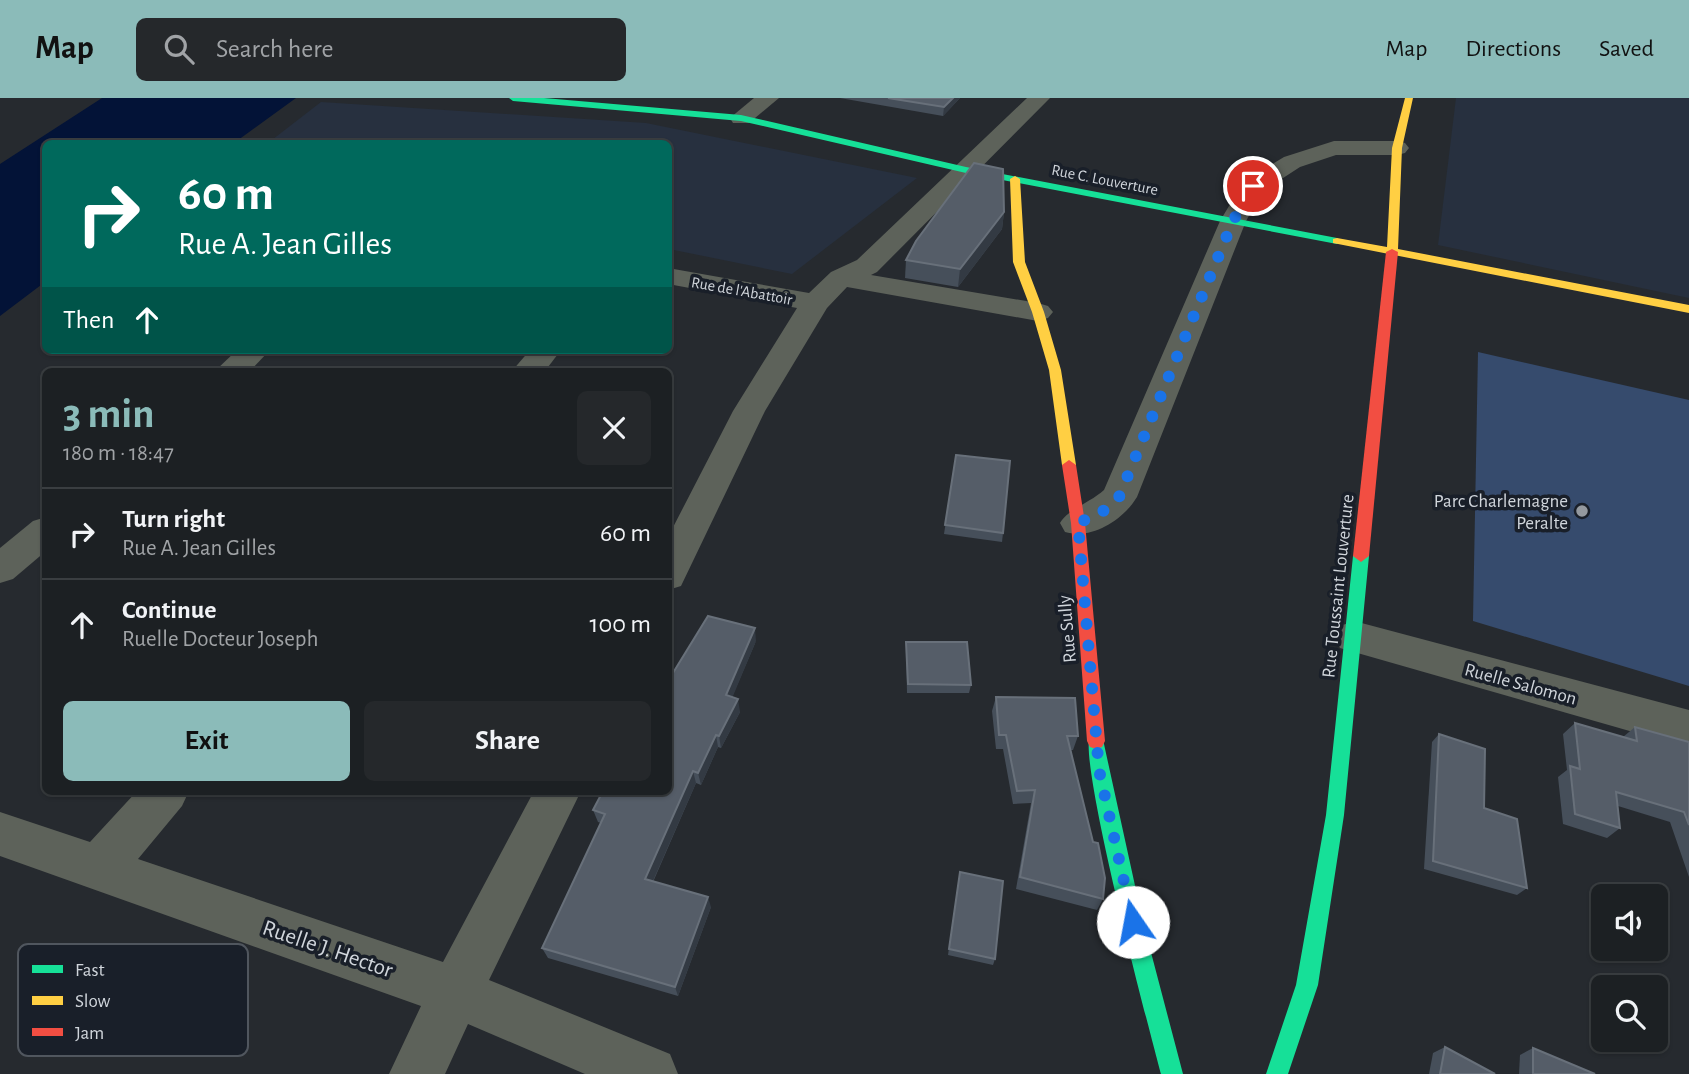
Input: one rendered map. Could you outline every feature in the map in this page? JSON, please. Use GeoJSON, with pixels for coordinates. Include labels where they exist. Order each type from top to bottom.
{"type":"FeatureCollection","features":[{"type":"Feature","properties":{"kind":"street"},"geometry":{"type":"LineString","coordinates":[[741,118],[768,98]]}},
{"type":"Feature","properties":{"kind":"street"},"geometry":{"type":"LineString","coordinates":[[672,568],[749,411],[815,303],[841,278],[867,266],[1039,98]]}},
{"type":"Feature","properties":{"kind":"street","name":"Rue Toussaint Louverture"},"geometry":{"type":"LineString","coordinates":[[1277,1074],[1307,985],[1335,815],[1392,252],[1397,148],[1409,98]]}},
{"type":"Feature","properties":{"kind":"street","name":"Rue C. Louverture"},"geometry":{"type":"LineString","coordinates":[[519,99],[741,118],[965,170],[1689,309]]}},
{"type":"Feature","properties":{"kind":"street"},"geometry":{"type":"LineString","coordinates":[[1078,523],[1101,513],[1119,497],[1233,221],[1253,186],[1292,162],[1334,148],[1397,148]]}},
{"type":"Feature","properties":{"kind":"street","name":"Rue Sully"},"geometry":{"type":"LineString","coordinates":[[1015,179],[1019,262],[1038,312],[1055,370],[1078,523],[1099,770],[1133,922],[1172,1074]]}},
{"type":"Feature","properties":{"kind":"street","name":"Rue de l'Abattoir"},"geometry":{"type":"LineString","coordinates":[[672,277],[815,303]]}},
{"type":"Feature","properties":{"kind":"street"},"geometry":{"type":"LineString","coordinates":[[841,278],[1038,312]]}},
{"type":"Feature","properties":{"kind":"street"},"geometry":{"type":"LineString","coordinates":[[235,368],[251,354]]}},
{"type":"Feature","properties":{"kind":"street"},"geometry":{"type":"LineString","coordinates":[[531,368],[543,354]]}},
{"type":"Feature","properties":{"kind":"street"},"geometry":{"type":"LineString","coordinates":[[0,569],[42,533]]}},
{"type":"Feature","properties":{"kind":"street","name":"Ruelle Salomon"},"geometry":{"type":"LineString","coordinates":[[1354,637],[1689,729]]}},
{"type":"Feature","properties":{"kind":"street"},"geometry":{"type":"LineString","coordinates":[[99,868],[163,795]]}},
{"type":"Feature","properties":{"kind":"street"},"geometry":{"type":"LineString","coordinates":[[417,1074],[455,992],[556,795]]}},
{"type":"Feature","properties":{"kind":"street","name":"Ruelle J. Hector"},"geometry":{"type":"LineString","coordinates":[[0,834],[455,992],[650,1074]]}},
{"type":"Feature","properties":{"kind":"shaded area"},"geometry":{"type":"Polygon","coordinates":[[[102,98],[296,98],[238,140],[42,140],[42,284],[0,316],[0,164],[102,98]]]}},
{"type":"Feature","properties":{"kind":"shaded area"},"geometry":{"type":"Polygon","coordinates":[[[1456,98],[1689,98],[1689,298],[1438,245],[1456,98]]]}},
{"type":"Feature","properties":{"kind":"shaded area"},"geometry":{"type":"Polygon","coordinates":[[[321,102],[646,123],[917,178],[792,274],[672,250],[672,140],[272,140],[321,102]]]}},
{"type":"Feature","properties":{"kind":"shaded area","name":"Parc Charlemagne Peralte"},"geometry":{"type":"Polygon","coordinates":[[[1478,352],[1689,400],[1689,686],[1473,621],[1478,352]]]}},
{"type":"Feature","properties":{"kind":"building"},"geometry":{"type":"Polygon","coordinates":[[[888,98],[953,98],[944,107],[888,98]]]}},
{"type":"Feature","properties":{"kind":"building"},"geometry":{"type":"Polygon","coordinates":[[[974,163],[1003,169],[1004,212],[960,269],[906,260],[916,241],[974,163]]]}},
{"type":"Feature","properties":{"kind":"building"},"geometry":{"type":"Polygon","coordinates":[[[956,455],[1010,461],[1003,533],[945,525],[956,455]]]}},
{"type":"Feature","properties":{"kind":"building"},"geometry":{"type":"Polygon","coordinates":[[[708,616],[755,628],[726,695],[738,699],[719,736],[716,735],[698,773],[693,771],[645,879],[708,897],[675,987],[542,948],[605,814],[593,810],[601,795],[672,795],[672,674],[708,616]]]}},
{"type":"Feature","properties":{"kind":"building"},"geometry":{"type":"Polygon","coordinates":[[[906,642],[967,642],[971,685],[908,684],[906,642]]]}},
{"type":"Feature","properties":{"kind":"building"},"geometry":{"type":"Polygon","coordinates":[[[996,697],[1075,698],[1078,736],[1067,736],[1093,842],[1098,843],[1105,878],[1103,899],[1020,877],[1035,790],[1017,791],[1006,735],[999,735],[996,697]]]}},
{"type":"Feature","properties":{"kind":"building"},"geometry":{"type":"Polygon","coordinates":[[[1575,723],[1637,741],[1635,727],[1689,742],[1689,825],[1684,812],[1616,792],[1620,828],[1575,814],[1570,766],[1580,769],[1575,723]]]}},
{"type":"Feature","properties":{"kind":"building"},"geometry":{"type":"Polygon","coordinates":[[[1439,734],[1485,749],[1484,808],[1517,819],[1527,888],[1433,861],[1439,734]]]}},
{"type":"Feature","properties":{"kind":"building"},"geometry":{"type":"Polygon","coordinates":[[[960,872],[1003,881],[995,959],[949,949],[960,872]]]}},
{"type":"Feature","properties":{"kind":"building"},"geometry":{"type":"Polygon","coordinates":[[[1445,1047],[1495,1074],[1440,1074],[1445,1047]]]}},
{"type":"Feature","properties":{"kind":"building"},"geometry":{"type":"Polygon","coordinates":[[[1533,1048],[1595,1074],[1533,1074],[1533,1048]]]}},
{"type":"Feature","properties":{"kind":"traffic: fast"},"geometry":{"type":"LineString","coordinates":[[513,98],[741,118],[966,170],[1337,241]]}},
{"type":"Feature","properties":{"kind":"traffic: fast"},"geometry":{"type":"LineString","coordinates":[[1277,1074],[1307,985],[1335,815],[1361,556]]}},
{"type":"Feature","properties":{"kind":"traffic: fast"},"geometry":{"type":"LineString","coordinates":[[1096,741],[1099,770],[1133,922],[1172,1074]]}},
{"type":"Feature","properties":{"kind":"traffic: slow"},"geometry":{"type":"LineString","coordinates":[[1392,252],[1397,148],[1409,98]]}},
{"type":"Feature","properties":{"kind":"traffic: slow"},"geometry":{"type":"LineString","coordinates":[[1015,179],[1019,262],[1038,312],[1055,370],[1069,465]]}},
{"type":"Feature","properties":{"kind":"traffic: slow"},"geometry":{"type":"LineString","coordinates":[[1337,241],[1689,309]]}},
{"type":"Feature","properties":{"kind":"traffic: jam"},"geometry":{"type":"LineString","coordinates":[[1361,556],[1392,252]]}},
{"type":"Feature","properties":{"kind":"traffic: jam"},"geometry":{"type":"LineString","coordinates":[[1069,465],[1078,523],[1096,741]]}},
{"type":"Feature","properties":{"kind":"place","name":"Parc Charlemagne Peralte"},"geometry":{"type":"Point","coordinates":[1582,511]}},
{"type":"Feature","properties":{"kind":"route"},"geometry":{"type":"LineString","coordinates":[[1133,922],[1099,770],[1078,523],[1101,513],[1119,497],[1233,221],[1253,186]]}}]}
